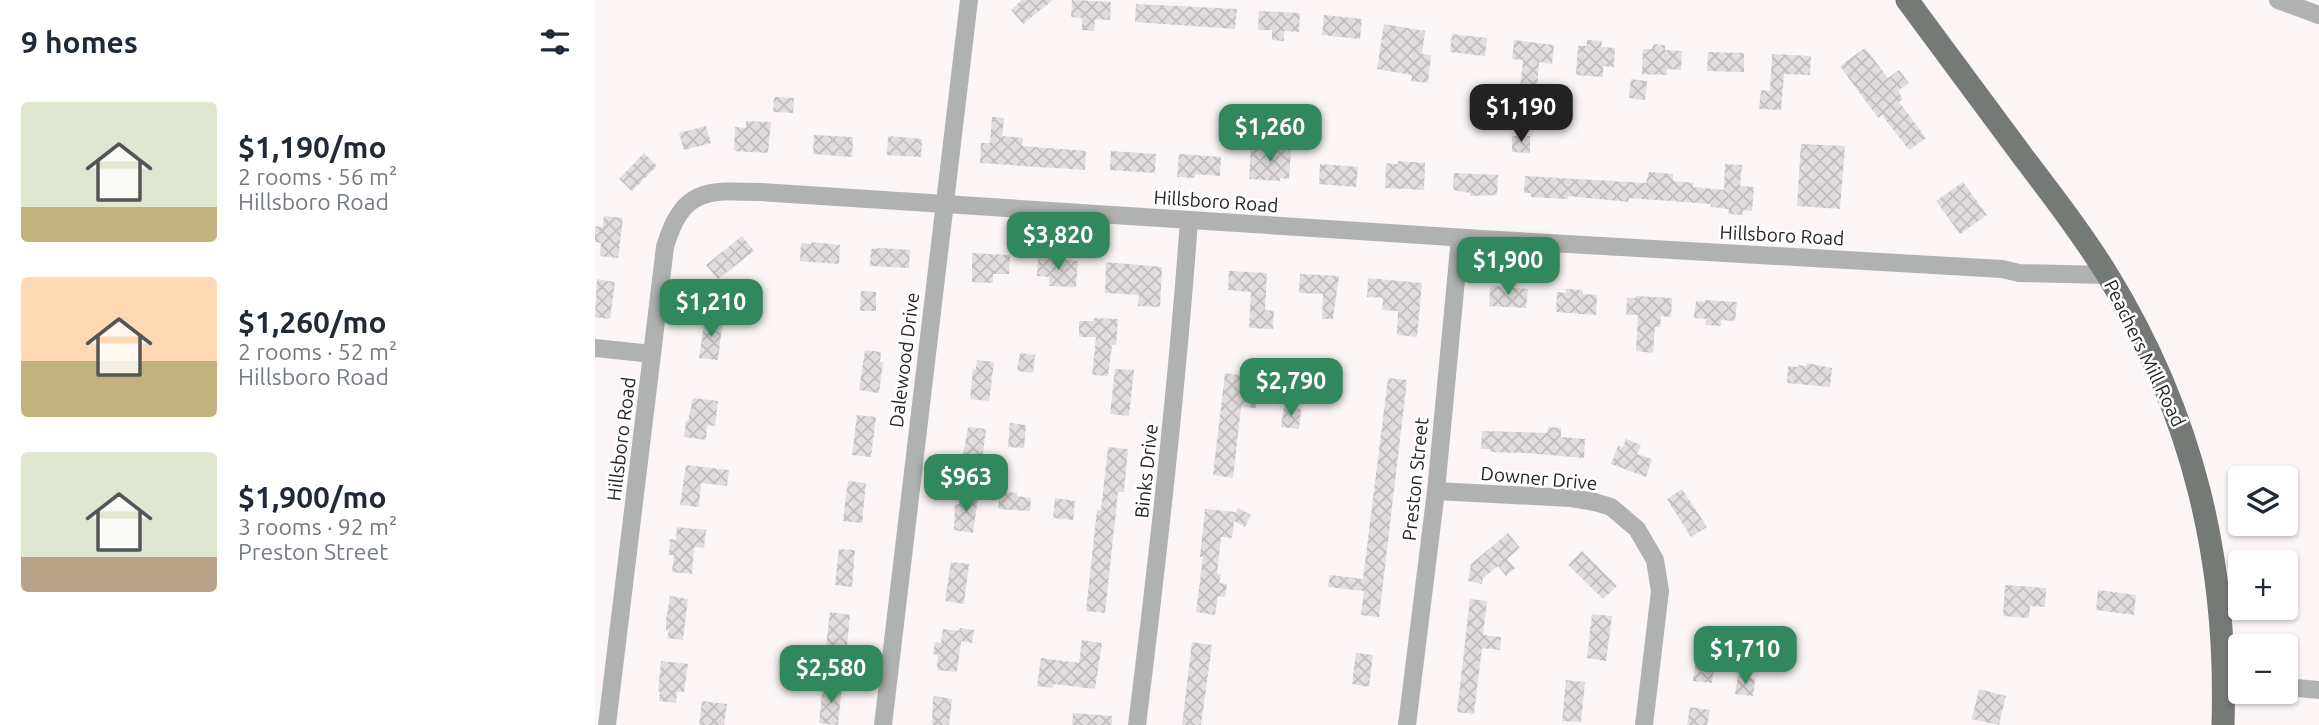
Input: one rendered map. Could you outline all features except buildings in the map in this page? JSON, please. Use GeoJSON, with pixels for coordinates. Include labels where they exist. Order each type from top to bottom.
{"type":"FeatureCollection","features":[{"type":"Feature","properties":{"kind":"main road","name":"Peachers Mill Road"},"geometry":{"type":"LineString","coordinates":[[1907,0],[2083,237],[2135,323],[2180,421],[2199,482],[2228,658]]}},
{"type":"Feature","properties":{"kind":"main road","name":"Peachers Mill Road"},"geometry":{"type":"LineString","coordinates":[[2223,725],[2228,702]]}},
{"type":"Feature","properties":{"kind":"street","name":"Dalewood Drive"},"geometry":{"type":"LineString","coordinates":[[883,725],[969,0]]}},
{"type":"Feature","properties":{"kind":"street"},"geometry":{"type":"LineString","coordinates":[[2279,0],[2319,15]]}},
{"type":"Feature","properties":{"kind":"street","name":"Hillsboro Road"},"geometry":{"type":"LineString","coordinates":[[607,725],[665,247],[674,219],[681,209],[702,195],[735,191],[1460,238],[2002,269],[2019,273],[2108,275]]}},
{"type":"Feature","properties":{"kind":"street","name":"Binks Drive"},"geometry":{"type":"LineString","coordinates":[[1137,725],[1167,482],[1189,220]]}},
{"type":"Feature","properties":{"kind":"street","name":"Preston Street"},"geometry":{"type":"LineString","coordinates":[[1407,725],[1436,491],[1460,238]]}},
{"type":"Feature","properties":{"kind":"street"},"geometry":{"type":"LineString","coordinates":[[595,348],[652,354]]}},
{"type":"Feature","properties":{"kind":"street","name":"Downer Drive"},"geometry":{"type":"LineString","coordinates":[[1436,491],[1571,498],[1595,502],[1611,507],[1637,529],[1655,560],[1660,591],[1644,725]]}},
{"type":"Feature","properties":{"kind":"street"},"geometry":{"type":"LineString","coordinates":[[2298,688],[2319,690]]}}]}
